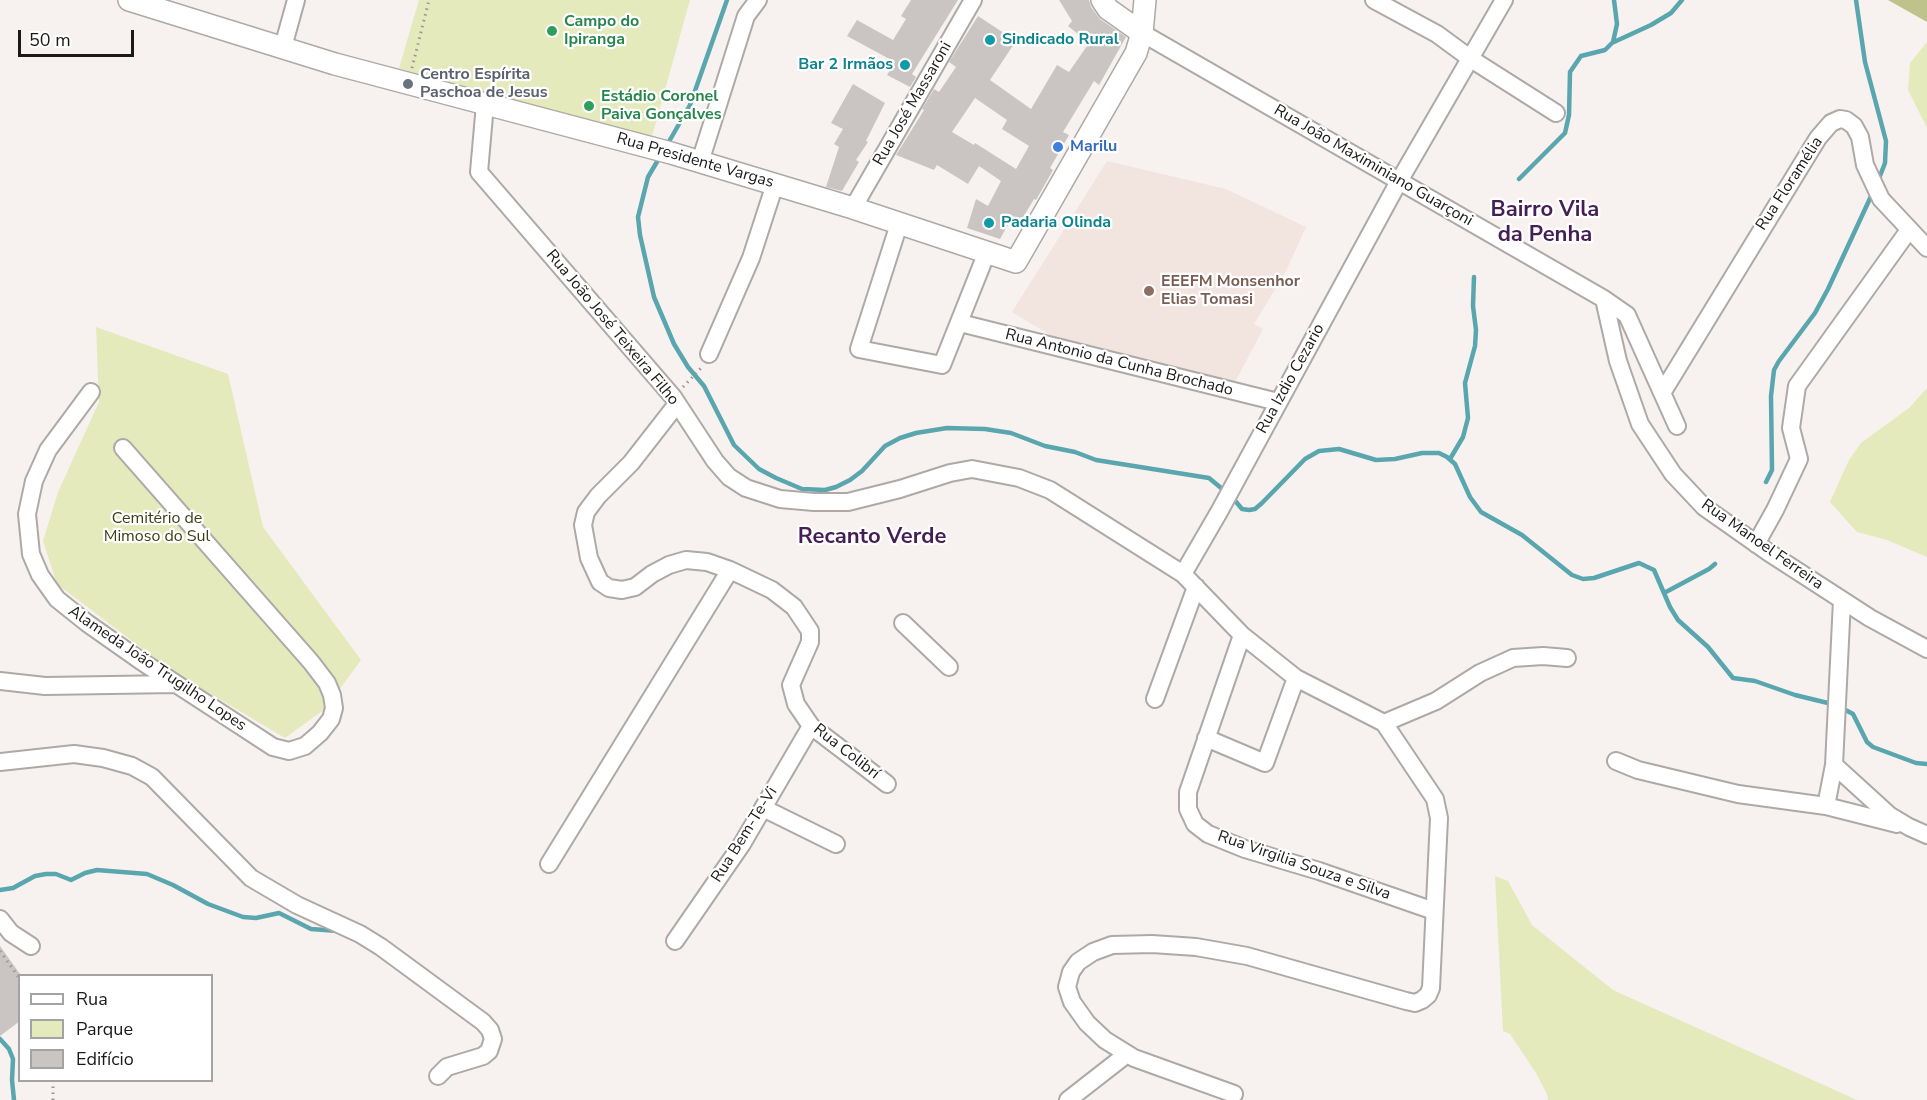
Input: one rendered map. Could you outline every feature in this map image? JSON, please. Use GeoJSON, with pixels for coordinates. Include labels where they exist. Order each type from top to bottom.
{"type":"FeatureCollection","features":[{"type":"Feature","properties":{"kind":"main road","name":"Rua Presidente Vargas"},"geometry":{"type":"LineString","coordinates":[[129,0],[408,84],[637,143],[853,208],[1016,262],[1136,53],[1141,12]]}},
{"type":"Feature","properties":{"kind":"main road"},"geometry":{"type":"LineString","coordinates":[[1102,0],[1108,9],[1141,12]]}},
{"type":"Feature","properties":{"kind":"street"},"geometry":{"type":"LineString","coordinates":[[283,48],[296,0]]}},
{"type":"Feature","properties":{"kind":"street"},"geometry":{"type":"LineString","coordinates":[[700,162],[746,16],[758,0]]}},
{"type":"Feature","properties":{"kind":"street","name":"Rua José Massaroni"},"geometry":{"type":"LineString","coordinates":[[853,208],[973,0]]}},
{"type":"Feature","properties":{"kind":"street"},"geometry":{"type":"LineString","coordinates":[[1374,0],[1437,34],[1471,59],[1556,113]]}},
{"type":"Feature","properties":{"kind":"street","name":"Rua Izdio Cezario"},"geometry":{"type":"LineString","coordinates":[[1183,574],[1398,183],[1504,0]]}},
{"type":"Feature","properties":{"kind":"street","name":"Rua João Maximiniano Guarçoni"},"geometry":{"type":"LineString","coordinates":[[1141,12],[1627,315],[1677,426]]}},
{"type":"Feature","properties":{"kind":"street","name":"Rua João José Teixeira Filho"},"geometry":{"type":"LineString","coordinates":[[485,104],[479,172],[677,404],[715,461],[729,477],[746,488],[780,500],[848,502],[972,469],[1019,478],[1050,490],[1183,574],[1242,635],[1296,678],[1384,723],[1435,799],[1439,818],[1431,988],[1428,995],[1415,1002],[1247,956],[1196,947],[1112,945],[1093,952],[1077,962],[1071,972],[1067,987],[1072,1002],[1087,1023],[1105,1040],[1127,1054]]}},
{"type":"Feature","properties":{"kind":"street","name":"Rua Floramélia"},"geometry":{"type":"LineString","coordinates":[[1662,393],[1818,138],[1831,123],[1840,119],[1854,126],[1860,137],[1865,165],[1881,199],[1927,248]]}},
{"type":"Feature","properties":{"kind":"street"},"geometry":{"type":"LineString","coordinates":[[709,354],[751,258],[775,184]]}},
{"type":"Feature","properties":{"kind":"street"},"geometry":{"type":"LineString","coordinates":[[899,224],[859,349],[942,365],[987,252]]}},
{"type":"Feature","properties":{"kind":"street"},"geometry":{"type":"LineString","coordinates":[[1756,544],[1799,459],[1791,428],[1797,386],[1909,230]]}},
{"type":"Feature","properties":{"kind":"street","name":"Rua Manoel Ferreira"},"geometry":{"type":"LineString","coordinates":[[1604,300],[1618,361],[1640,424],[1673,474],[1704,507],[1756,544],[1870,618],[1927,649]]}},
{"type":"Feature","properties":{"kind":"street","name":"Rua Antonio da Cunha Brochado"},"geometry":{"type":"LineString","coordinates":[[960,323],[1278,402]]}},
{"type":"Feature","properties":{"kind":"street","name":"Alameda João Trugilho Lopes"},"geometry":{"type":"LineString","coordinates":[[91,392],[48,450],[34,481],[27,514],[31,554],[40,575],[57,599],[141,661],[273,747],[289,751],[305,746],[331,719],[334,708],[327,683],[123,448]]}},
{"type":"Feature","properties":{"kind":"street"},"geometry":{"type":"LineString","coordinates":[[549,864],[730,570],[707,562],[686,560],[669,565],[652,574],[635,587],[622,590],[609,588],[600,582],[589,558],[583,525],[586,512],[598,496],[631,463],[677,404]]}},
{"type":"Feature","properties":{"kind":"street","name":"Rua Colibrí"},"geometry":{"type":"LineString","coordinates":[[730,570],[772,590],[794,607],[805,621],[810,632],[810,642],[791,685],[796,704],[811,726],[887,784]]}},
{"type":"Feature","properties":{"kind":"street"},"geometry":{"type":"LineString","coordinates":[[1155,699],[1196,587]]}},
{"type":"Feature","properties":{"kind":"street"},"geometry":{"type":"LineString","coordinates":[[1826,806],[1834,765],[1842,600]]}},
{"type":"Feature","properties":{"kind":"street"},"geometry":{"type":"LineString","coordinates":[[903,623],[949,667]]}},
{"type":"Feature","properties":{"kind":"street","name":"Rua Virgilia Souza e Silva"},"geometry":{"type":"LineString","coordinates":[[1242,635],[1188,792],[1188,809],[1195,824],[1208,834],[1245,849],[1434,911]]}},
{"type":"Feature","properties":{"kind":"street"},"geometry":{"type":"LineString","coordinates":[[1384,723],[1436,701],[1480,674],[1514,658],[1543,656],[1567,658]]}},
{"type":"Feature","properties":{"kind":"street"},"geometry":{"type":"LineString","coordinates":[[0,666],[6,682],[45,686],[177,684]]}},
{"type":"Feature","properties":{"kind":"street"},"geometry":{"type":"LineString","coordinates":[[1206,738],[1265,764],[1296,678]]}},
{"type":"Feature","properties":{"kind":"street","name":"Rua Bem-Te-Vi"},"geometry":{"type":"LineString","coordinates":[[675,941],[742,844],[811,726]]}},
{"type":"Feature","properties":{"kind":"street"},"geometry":{"type":"LineString","coordinates":[[0,762],[74,754],[103,758],[132,766],[152,777],[251,878],[297,905],[360,934],[381,947],[483,1022],[490,1030],[493,1039],[489,1051],[483,1056],[447,1067],[438,1076]]}},
{"type":"Feature","properties":{"kind":"street"},"geometry":{"type":"LineString","coordinates":[[1616,761],[1638,770],[1738,794],[1826,806],[1909,827]]}},
{"type":"Feature","properties":{"kind":"street"},"geometry":{"type":"LineString","coordinates":[[1834,765],[1889,815],[1927,835]]}},
{"type":"Feature","properties":{"kind":"street"},"geometry":{"type":"LineString","coordinates":[[763,808],[836,844]]}},
{"type":"Feature","properties":{"kind":"street"},"geometry":{"type":"LineString","coordinates":[[0,919],[11,933],[31,946]]}},
{"type":"Feature","properties":{"kind":"street"},"geometry":{"type":"LineString","coordinates":[[1068,1100],[1127,1054],[1234,1094]]}},
{"type":"Feature","properties":{"kind":"path"},"geometry":{"type":"LineString","coordinates":[[408,84],[429,0]]}},
{"type":"Feature","properties":{"kind":"path"},"geometry":{"type":"LineString","coordinates":[[685,386],[701,371]]}},
{"type":"Feature","properties":{"kind":"path"},"geometry":{"type":"LineString","coordinates":[[0,951],[18,976]]}},
{"type":"Feature","properties":{"kind":"path"},"geometry":{"type":"LineString","coordinates":[[53,1082],[53,1100]]}},
{"type":"Feature","properties":{"kind":"shaded area","name":"EEEFM Monsenhor Elias Tomasi"},"geometry":{"type":"Polygon","coordinates":[[[1107,161],[1226,189],[1306,227],[1286,271],[1254,324],[1263,329],[1232,388],[1078,352],[1012,312],[1107,161]]]}},
{"type":"Feature","properties":{"kind":"green space","name":"Campo do Ipiranga"},"geometry":{"type":"Polygon","coordinates":[[[419,0],[690,0],[649,147],[399,68],[419,0]]]}},
{"type":"Feature","properties":{"kind":"green space"},"geometry":{"type":"Polygon","coordinates":[[[1888,0],[1927,0],[1927,22],[1888,0]]]}},
{"type":"Feature","properties":{"kind":"green space"},"geometry":{"type":"Polygon","coordinates":[[[1927,42],[1927,128],[1908,90],[1910,63],[1927,42]]]}},
{"type":"Feature","properties":{"kind":"green space","name":"Cemitério de Mimoso do Sul"},"geometry":{"type":"Polygon","coordinates":[[[96,327],[228,374],[263,527],[361,660],[325,709],[285,738],[169,669],[57,584],[43,541],[58,492],[99,402],[96,327]]]}},
{"type":"Feature","properties":{"kind":"green space"},"geometry":{"type":"Polygon","coordinates":[[[1927,388],[1927,557],[1887,540],[1857,532],[1830,502],[1849,460],[1861,443],[1909,408],[1927,388]]]}},
{"type":"Feature","properties":{"kind":"green space"},"geometry":{"type":"Polygon","coordinates":[[[1495,876],[1508,881],[1532,925],[1613,990],[1857,1100],[1548,1100],[1536,1073],[1510,1034],[1503,1031],[1495,876]]]}},
{"type":"Feature","properties":{"kind":"building"},"geometry":{"type":"Polygon","coordinates":[[[911,0],[958,0],[912,74],[916,77],[910,87],[887,75],[895,62],[847,36],[857,20],[893,40],[906,19],[901,16],[911,0]]]}},
{"type":"Feature","properties":{"kind":"building"},"geometry":{"type":"Polygon","coordinates":[[[1059,0],[1089,0],[1100,19],[1126,37],[1099,85],[1094,81],[1063,132],[1069,135],[1050,168],[1053,170],[1021,221],[1013,216],[1000,239],[967,228],[976,199],[988,206],[1001,181],[979,166],[968,184],[937,165],[934,170],[896,155],[924,110],[922,109],[934,89],[939,92],[956,67],[949,62],[978,16],[1016,41],[990,80],[1031,109],[1057,65],[1069,72],[1089,43],[1068,26],[1072,21],[1059,0]],[[975,98],[952,132],[974,145],[975,143],[1016,169],[1029,146],[1002,129],[1007,120],[975,98]]]}},
{"type":"Feature","properties":{"kind":"building"},"geometry":{"type":"Polygon","coordinates":[[[853,84],[885,103],[866,141],[868,142],[856,160],[859,162],[842,191],[826,187],[839,147],[834,144],[843,129],[831,123],[853,84]]]}},
{"type":"Feature","properties":{"kind":"building"},"geometry":{"type":"Polygon","coordinates":[[[0,946],[20,974],[18,974],[18,1022],[0,1036],[0,946]]]}},
{"type":"Feature","properties":{"kind":"waterway"},"geometry":{"type":"LineString","coordinates":[[667,145],[690,105],[727,0]]}},
{"type":"Feature","properties":{"kind":"waterway"},"geometry":{"type":"LineString","coordinates":[[1519,179],[1565,133],[1569,115],[1570,72],[1581,56],[1605,50],[1613,42],[1617,24],[1614,0]]}},
{"type":"Feature","properties":{"kind":"waterway"},"geometry":{"type":"LineString","coordinates":[[1614,42],[1671,13],[1682,0]]}},
{"type":"Feature","properties":{"kind":"waterway"},"geometry":{"type":"LineString","coordinates":[[1856,0],[1865,62],[1886,141],[1885,163],[1878,181]]}},
{"type":"Feature","properties":{"kind":"waterway"},"geometry":{"type":"LineString","coordinates":[[661,155],[648,177],[638,217],[654,297],[674,344],[688,367],[704,386],[734,445],[759,469],[776,478],[802,489],[825,490],[850,480],[862,471],[885,446],[900,438],[947,428],[985,429],[1011,433],[1045,446],[1075,452],[1096,460],[1209,478],[1232,497],[1242,509],[1249,510],[1255,509],[1305,459],[1319,451],[1339,449],[1376,460],[1395,459],[1422,453],[1439,453],[1455,464],[1470,497],[1481,512],[1522,535],[1572,575],[1583,579],[1594,578],[1639,563],[1654,570],[1678,620],[1708,647],[1733,678],[1755,681],[1795,695],[1832,704]]}},
{"type":"Feature","properties":{"kind":"waterway"},"geometry":{"type":"LineString","coordinates":[[1766,482],[1772,470],[1771,396],[1774,370],[1815,313],[1873,192]]}},
{"type":"Feature","properties":{"kind":"waterway"},"geometry":{"type":"LineString","coordinates":[[1450,459],[1463,437],[1468,418],[1465,383],[1475,346],[1474,277]]}},
{"type":"Feature","properties":{"kind":"waterway"},"geometry":{"type":"LineString","coordinates":[[1664,593],[1715,564]]}},
{"type":"Feature","properties":{"kind":"waterway"},"geometry":{"type":"LineString","coordinates":[[1840,707],[1853,714],[1867,742],[1873,747],[1916,763],[1927,764]]}},
{"type":"Feature","properties":{"kind":"waterway"},"geometry":{"type":"LineString","coordinates":[[0,890],[13,888],[35,876],[46,874],[56,874],[71,880],[97,870],[147,874],[208,904],[243,917],[256,918],[279,913],[311,929],[338,931]]}},
{"type":"Feature","properties":{"kind":"waterway"},"geometry":{"type":"LineString","coordinates":[[0,1039],[9,1049],[13,1059],[14,1100]]}},
{"type":"Feature","properties":{"kind":"place","name":"Campo do Ipiranga"},"geometry":{"type":"Point","coordinates":[552,31]}},
{"type":"Feature","properties":{"kind":"place","name":"Sindicado Rural"},"geometry":{"type":"Point","coordinates":[990,40]}},
{"type":"Feature","properties":{"kind":"place","name":"Bar 2 Irmãos"},"geometry":{"type":"Point","coordinates":[905,65]}},
{"type":"Feature","properties":{"kind":"place","name":"Centro Espírita Paschoa de Jesus"},"geometry":{"type":"Point","coordinates":[408,84]}},
{"type":"Feature","properties":{"kind":"place","name":"Estádio Coronel Paiva Gonçalves"},"geometry":{"type":"Point","coordinates":[589,106]}},
{"type":"Feature","properties":{"kind":"place","name":"Marilu"},"geometry":{"type":"Point","coordinates":[1058,147]}},
{"type":"Feature","properties":{"kind":"place","name":"Padaria Olinda"},"geometry":{"type":"Point","coordinates":[989,223]}},
{"type":"Feature","properties":{"kind":"place","name":"EEEFM Monsenhor Elias Tomasi"},"geometry":{"type":"Point","coordinates":[1149,291]}},
{"type":"Feature","properties":{"kind":"district","name":"Bairro Vila da Penha"},"geometry":{"type":"Point","coordinates":[1545,224]}},
{"type":"Feature","properties":{"kind":"district","name":"Recanto Verde"},"geometry":{"type":"Point","coordinates":[872,538]}}]}
